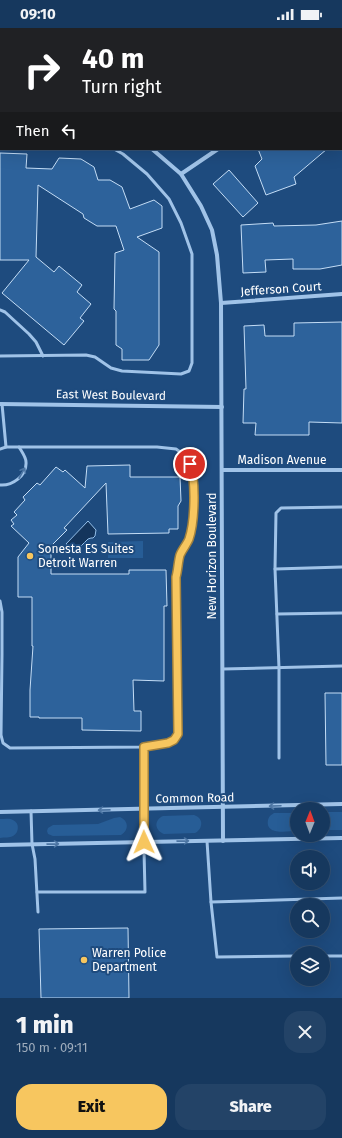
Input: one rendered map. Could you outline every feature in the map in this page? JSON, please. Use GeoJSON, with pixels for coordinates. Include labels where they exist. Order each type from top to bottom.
{"type":"FeatureCollection","features":[{"type":"Feature","properties":{"kind":"street","name":"New Horizon Boulevard"},"geometry":{"type":"LineString","coordinates":[[153,150],[181,174],[201,206],[212,230],[217,255],[222,303],[223,841]]}},
{"type":"Feature","properties":{"kind":"street"},"geometry":{"type":"LineString","coordinates":[[181,174],[217,150]]}},
{"type":"Feature","properties":{"kind":"street","name":"Jefferson Court"},"geometry":{"type":"LineString","coordinates":[[222,303],[342,294]]}},
{"type":"Feature","properties":{"kind":"street","name":"East West Boulevard"},"geometry":{"type":"LineString","coordinates":[[1,404],[222,407]]}},
{"type":"Feature","properties":{"kind":"street","name":"Madison Avenue"},"geometry":{"type":"LineString","coordinates":[[222,470],[342,470]]}},
{"type":"Feature","properties":{"kind":"street","name":"Common Road"},"geometry":{"type":"LineString","coordinates":[[0,812],[342,804]]}},
{"type":"Feature","properties":{"kind":"street"},"geometry":{"type":"LineString","coordinates":[[0,845],[342,838]]}},
{"type":"Feature","properties":{"kind":"lane"},"geometry":{"type":"LineString","coordinates":[[0,356],[86,355],[95,357],[111,368],[122,371],[181,374],[188,371],[192,363],[192,254],[181,223],[169,199],[147,174],[123,154],[116,150]]}},
{"type":"Feature","properties":{"kind":"lane"},"geometry":{"type":"LineString","coordinates":[[0,310],[5,312],[29,334],[36,342],[43,356]]}},
{"type":"Feature","properties":{"kind":"lane"},"geometry":{"type":"LineString","coordinates":[[1,404],[6,448]]}},
{"type":"Feature","properties":{"kind":"lane"},"geometry":{"type":"LineString","coordinates":[[0,485],[13,483],[21,477],[25,470],[26,462],[19,447]]}},
{"type":"Feature","properties":{"kind":"lane"},"geometry":{"type":"LineString","coordinates":[[0,449],[19,447],[156,447],[176,449],[183,454],[190,464],[194,498],[192,527],[189,539],[180,555],[176,577],[178,734],[174,740],[168,743],[144,747],[10,748],[4,743],[1,735],[2,612],[0,601]]}},
{"type":"Feature","properties":{"kind":"lane"},"geometry":{"type":"LineString","coordinates":[[280,758],[279,668],[275,569],[276,514],[281,508],[342,507]]}},
{"type":"Feature","properties":{"kind":"lane"},"geometry":{"type":"LineString","coordinates":[[275,569],[342,567]]}},
{"type":"Feature","properties":{"kind":"lane"},"geometry":{"type":"LineString","coordinates":[[277,614],[342,613]]}},
{"type":"Feature","properties":{"kind":"lane"},"geometry":{"type":"LineString","coordinates":[[222,670],[244,668],[342,666]]}},
{"type":"Feature","properties":{"kind":"lane"},"geometry":{"type":"LineString","coordinates":[[37,892],[145,892],[143,809],[144,747]]}},
{"type":"Feature","properties":{"kind":"lane"},"geometry":{"type":"LineString","coordinates":[[31,811],[32,844],[35,859],[38,912]]}},
{"type":"Feature","properties":{"kind":"lane"},"geometry":{"type":"LineString","coordinates":[[207,841],[211,902],[217,957],[290,956]]}},
{"type":"Feature","properties":{"kind":"lane"},"geometry":{"type":"LineString","coordinates":[[211,902],[342,898]]}},
{"type":"Feature","properties":{"kind":"lane"},"geometry":{"type":"LineString","coordinates":[[330,956],[342,956]]}},
{"type":"Feature","properties":{"kind":"shaded area"},"geometry":{"type":"Polygon","coordinates":[[[88,521],[96,530],[95,536],[88,539],[75,552],[66,544],[88,521]]]}},
{"type":"Feature","properties":{"kind":"shaded area"},"geometry":{"type":"Polygon","coordinates":[[[143,541],[143,558],[108,558],[108,542],[143,541]]]}},
{"type":"Feature","properties":{"kind":"shaded area"},"geometry":{"type":"Polygon","coordinates":[[[330,812],[342,812],[342,830],[330,830],[330,812]]]}},
{"type":"Feature","properties":{"kind":"shaded area"},"geometry":{"type":"Polygon","coordinates":[[[274,813],[290,813],[290,832],[273,831],[268,825],[268,820],[274,813]]]}},
{"type":"Feature","properties":{"kind":"shaded area"},"geometry":{"type":"Polygon","coordinates":[[[194,815],[201,821],[200,829],[195,833],[164,834],[158,830],[156,825],[158,820],[163,816],[194,815]]]}},
{"type":"Feature","properties":{"kind":"shaded area"},"geometry":{"type":"Polygon","coordinates":[[[120,817],[125,821],[127,826],[124,833],[121,835],[53,836],[48,834],[47,831],[48,828],[53,825],[98,824],[120,817]]]}},
{"type":"Feature","properties":{"kind":"shaded area"},"geometry":{"type":"Polygon","coordinates":[[[0,819],[12,819],[15,821],[18,826],[17,833],[10,837],[0,838],[0,819]]]}},
{"type":"Feature","properties":{"kind":"building"},"geometry":{"type":"Polygon","coordinates":[[[258,150],[326,150],[294,177],[296,184],[266,195],[255,166],[262,159],[258,150]]]}},
{"type":"Feature","properties":{"kind":"building"},"geometry":{"type":"Polygon","coordinates":[[[0,153],[27,154],[26,168],[52,169],[59,158],[81,159],[94,167],[98,180],[110,180],[122,187],[130,209],[154,200],[162,206],[162,228],[137,237],[159,252],[159,345],[149,360],[122,360],[122,349],[116,345],[116,311],[114,309],[115,253],[124,250],[116,226],[97,226],[84,218],[83,214],[38,185],[36,257],[54,272],[59,266],[82,285],[77,292],[91,304],[80,318],[84,321],[64,345],[2,293],[29,260],[0,260],[0,153]]]}},
{"type":"Feature","properties":{"kind":"building"},"geometry":{"type":"Polygon","coordinates":[[[229,170],[258,203],[243,217],[213,184],[229,170]]]}},
{"type":"Feature","properties":{"kind":"building"},"geometry":{"type":"Polygon","coordinates":[[[342,221],[342,265],[320,269],[293,269],[293,259],[265,260],[266,272],[243,273],[241,225],[273,223],[274,226],[316,225],[342,221]]]}},
{"type":"Feature","properties":{"kind":"building"},"geometry":{"type":"Polygon","coordinates":[[[342,322],[342,423],[309,422],[309,435],[255,435],[256,423],[243,423],[244,389],[246,389],[244,326],[264,325],[265,336],[294,336],[294,323],[342,322]]]}},
{"type":"Feature","properties":{"kind":"building"},"geometry":{"type":"Polygon","coordinates":[[[130,465],[130,477],[180,477],[181,501],[178,506],[178,529],[169,529],[169,533],[108,534],[106,483],[64,528],[67,530],[51,546],[51,574],[129,574],[129,570],[166,570],[167,606],[164,606],[164,681],[133,680],[134,711],[141,711],[141,731],[82,730],[82,718],[30,717],[33,646],[32,597],[18,597],[18,557],[29,543],[11,526],[14,524],[11,520],[17,515],[14,512],[25,500],[23,497],[37,483],[40,485],[56,467],[63,472],[65,470],[85,488],[87,466],[130,465]]]}},
{"type":"Feature","properties":{"kind":"building"},"geometry":{"type":"Polygon","coordinates":[[[325,693],[342,693],[342,765],[326,765],[325,693]]]}},
{"type":"Feature","properties":{"kind":"building","name":"Warren Police Department"},"geometry":{"type":"Polygon","coordinates":[[[128,928],[129,998],[41,998],[39,929],[128,928]]]}},
{"type":"Feature","properties":{"kind":"place","name":"Sonesta ES Suites Detroit Warren"},"geometry":{"type":"Point","coordinates":[30,556]}},
{"type":"Feature","properties":{"kind":"place","name":"Warren Police Department"},"geometry":{"type":"Point","coordinates":[84,960]}},
{"type":"Feature","properties":{"kind":"route"},"geometry":{"type":"LineString","coordinates":[[144,842],[144,747],[168,743],[174,740],[178,734],[176,577],[180,555],[189,539],[192,527],[194,498],[190,464]]}}]}
